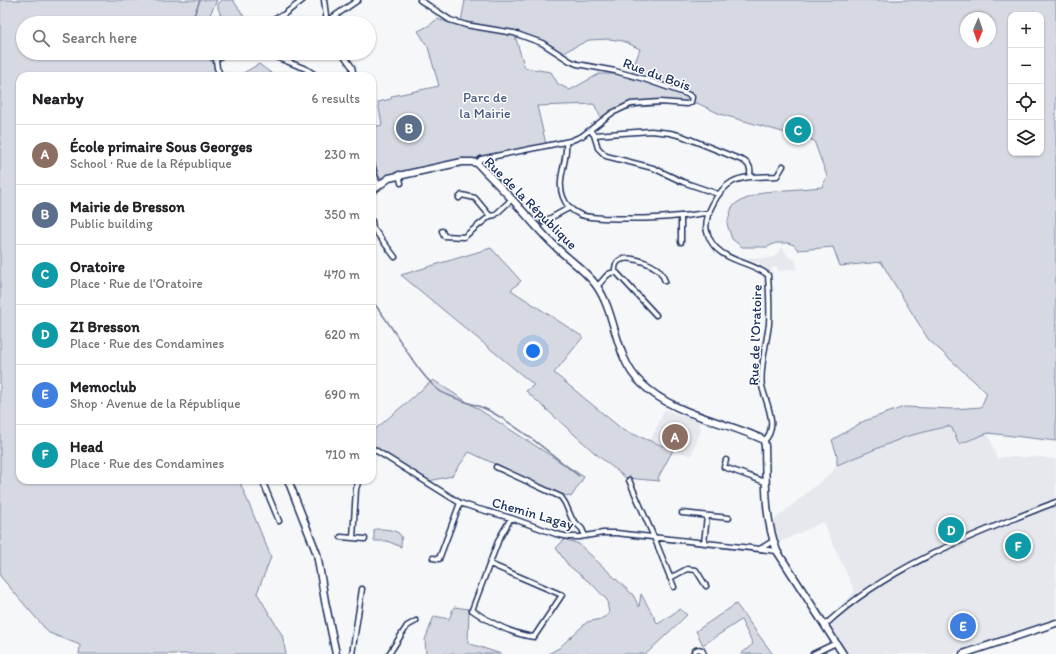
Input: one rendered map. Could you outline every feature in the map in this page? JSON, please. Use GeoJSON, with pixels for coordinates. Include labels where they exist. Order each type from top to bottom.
{"type":"FeatureCollection","features":[{"type":"Feature","properties":{"kind":"street"},"geometry":{"type":"LineString","coordinates":[[280,16],[302,0]]}},
{"type":"Feature","properties":{"kind":"street"},"geometry":{"type":"LineString","coordinates":[[324,0],[325,16]]}},
{"type":"Feature","properties":{"kind":"street"},"geometry":{"type":"LineString","coordinates":[[335,16],[358,0]]}},
{"type":"Feature","properties":{"kind":"street","name":"Rue du Bois"},"geometry":{"type":"LineString","coordinates":[[420,0],[450,20],[466,25],[514,32],[542,43],[577,64],[615,71],[644,79],[692,97],[691,102],[687,104],[660,102],[631,104],[604,118],[582,136],[566,143],[486,158],[477,163]]}},
{"type":"Feature","properties":{"kind":"street"},"geometry":{"type":"LineString","coordinates":[[216,60],[219,72]]}},
{"type":"Feature","properties":{"kind":"street"},"geometry":{"type":"LineString","coordinates":[[284,60],[311,72]]}},
{"type":"Feature","properties":{"kind":"street"},"geometry":{"type":"LineString","coordinates":[[347,60],[353,72]]}},
{"type":"Feature","properties":{"kind":"street"},"geometry":{"type":"LineString","coordinates":[[590,130],[594,135],[598,148],[606,156],[653,168],[683,182],[718,194]]}},
{"type":"Feature","properties":{"kind":"street"},"geometry":{"type":"LineString","coordinates":[[594,135],[651,131],[676,134],[744,160],[750,167],[749,177]]}},
{"type":"Feature","properties":{"kind":"street"},"geometry":{"type":"LineString","coordinates":[[566,143],[566,155],[561,188],[562,196],[569,208],[579,214],[586,217],[613,218],[681,216],[710,212]]}},
{"type":"Feature","properties":{"kind":"street","name":"Rue de la République"},"geometry":{"type":"LineString","coordinates":[[378,186],[389,178],[400,177],[462,162],[477,163],[556,247],[584,272],[596,286],[605,300],[624,356],[631,370],[640,382],[658,397],[674,406],[756,436],[764,441]]}},
{"type":"Feature","properties":{"kind":"street","name":"Rue de l'Oratoire"},"geometry":{"type":"LineString","coordinates":[[764,441],[768,438],[771,421],[761,377],[769,324],[768,275],[757,267],[726,255],[717,248],[707,231],[707,222],[718,194],[733,182],[749,177],[778,176],[783,166]]}},
{"type":"Feature","properties":{"kind":"street"},"geometry":{"type":"LineString","coordinates":[[376,179],[378,186]]}},
{"type":"Feature","properties":{"kind":"street"},"geometry":{"type":"LineString","coordinates":[[459,198],[462,195],[475,198],[490,216]]}},
{"type":"Feature","properties":{"kind":"street"},"geometry":{"type":"LineString","coordinates":[[442,231],[444,236],[464,237],[490,216],[495,215],[512,199]]}},
{"type":"Feature","properties":{"kind":"street"},"geometry":{"type":"LineString","coordinates":[[542,222],[569,208]]}},
{"type":"Feature","properties":{"kind":"street"},"geometry":{"type":"LineString","coordinates":[[681,216],[682,242]]}},
{"type":"Feature","properties":{"kind":"street"},"geometry":{"type":"LineString","coordinates":[[376,232],[395,258]]}},
{"type":"Feature","properties":{"kind":"street"},"geometry":{"type":"LineString","coordinates":[[615,272],[614,268],[620,260],[628,258],[639,260],[657,268],[665,281]]}},
{"type":"Feature","properties":{"kind":"street"},"geometry":{"type":"LineString","coordinates":[[596,286],[600,284],[609,273],[615,272],[656,315]]}},
{"type":"Feature","properties":{"kind":"street"},"geometry":{"type":"LineString","coordinates":[[764,441],[766,505],[776,551],[843,654]]}},
{"type":"Feature","properties":{"kind":"street","name":"Chemin Lagay"},"geometry":{"type":"LineString","coordinates":[[376,450],[460,503],[511,518],[556,534],[585,536],[603,533],[616,533],[776,551]]}},
{"type":"Feature","properties":{"kind":"street"},"geometry":{"type":"LineString","coordinates":[[726,460],[724,467],[766,482]]}},
{"type":"Feature","properties":{"kind":"street"},"geometry":{"type":"LineString","coordinates":[[496,467],[519,479],[561,497],[572,519],[582,528],[585,536]]}},
{"type":"Feature","properties":{"kind":"street"},"geometry":{"type":"LineString","coordinates":[[629,480],[674,587]]}},
{"type":"Feature","properties":{"kind":"street"},"geometry":{"type":"LineString","coordinates":[[264,484],[279,521]]}},
{"type":"Feature","properties":{"kind":"street"},"geometry":{"type":"LineString","coordinates":[[290,484],[317,554],[329,625],[336,654]]}},
{"type":"Feature","properties":{"kind":"street"},"geometry":{"type":"LineString","coordinates":[[354,538],[356,489],[358,484]]}},
{"type":"Feature","properties":{"kind":"street"},"geometry":{"type":"LineString","coordinates":[[825,625],[841,610],[875,585],[908,566],[957,543],[1056,502]]}},
{"type":"Feature","properties":{"kind":"street"},"geometry":{"type":"LineString","coordinates":[[434,558],[439,559],[460,503]]}},
{"type":"Feature","properties":{"kind":"street"},"geometry":{"type":"LineString","coordinates":[[682,513],[729,518]]}},
{"type":"Feature","properties":{"kind":"street"},"geometry":{"type":"LineString","coordinates":[[704,543],[707,516]]}},
{"type":"Feature","properties":{"kind":"street"},"geometry":{"type":"LineString","coordinates":[[490,564],[562,595],[534,637],[508,631],[487,621],[472,610],[499,539],[511,518]]}},
{"type":"Feature","properties":{"kind":"street"},"geometry":{"type":"LineString","coordinates":[[341,537],[365,539]]}},
{"type":"Feature","properties":{"kind":"street"},"geometry":{"type":"LineString","coordinates":[[760,550],[773,541]]}},
{"type":"Feature","properties":{"kind":"street"},"geometry":{"type":"LineString","coordinates":[[670,578],[687,569],[696,570],[706,586]]}},
{"type":"Feature","properties":{"kind":"street"},"geometry":{"type":"LineString","coordinates":[[352,654],[362,589]]}},
{"type":"Feature","properties":{"kind":"street"},"geometry":{"type":"LineString","coordinates":[[389,654],[407,626],[416,621]]}},
{"type":"Feature","properties":{"kind":"street"},"geometry":{"type":"LineString","coordinates":[[963,654],[1056,623]]}},
{"type":"Feature","properties":{"kind":"street"},"geometry":{"type":"LineString","coordinates":[[813,654],[836,643]]}},
{"type":"Feature","properties":{"kind":"street"},"geometry":{"type":"LineString","coordinates":[[693,654],[698,649],[702,650],[704,654]]}},
{"type":"Feature","properties":{"kind":"shaded area"},"geometry":{"type":"Polygon","coordinates":[[[781,248],[783,248],[788,256],[796,260],[797,269],[778,271],[777,267],[772,267],[771,273],[759,263],[748,260],[750,257],[764,259],[773,257],[781,248]]]}},
{"type":"Feature","properties":{"kind":"shaded area"},"geometry":{"type":"Polygon","coordinates":[[[665,409],[682,417],[684,414],[701,421],[699,427],[702,428],[691,456],[650,441],[665,409]]]}},
{"type":"Feature","properties":{"kind":"shaded area"},"geometry":{"type":"Polygon","coordinates":[[[948,426],[952,428],[959,443],[988,433],[997,459],[1002,457],[1040,457],[1056,459],[1056,617],[953,654],[838,654],[820,625],[855,592],[823,522],[778,543],[773,521],[832,472],[837,465],[905,437],[948,426]]]}},
{"type":"Feature","properties":{"kind":"green space"},"geometry":{"type":"Polygon","coordinates":[[[0,0],[217,0],[209,16],[16,16],[16,60],[214,60],[219,72],[16,72],[16,484],[241,484],[271,557],[257,593],[282,635],[286,654],[79,654],[80,645],[49,633],[0,576],[0,0]]]}},
{"type":"Feature","properties":{"kind":"green space"},"geometry":{"type":"Polygon","coordinates":[[[222,0],[233,0],[244,16],[221,16],[218,4],[222,0]]]}},
{"type":"Feature","properties":{"kind":"green space","name":"Parc de la Mairie"},"geometry":{"type":"Polygon","coordinates":[[[463,0],[1056,0],[1056,441],[988,433],[959,444],[952,428],[948,426],[905,437],[837,465],[837,455],[832,440],[864,421],[904,407],[954,409],[981,407],[987,393],[928,339],[881,262],[840,266],[833,247],[798,250],[794,245],[788,243],[776,243],[767,247],[742,247],[732,239],[727,224],[732,207],[738,202],[763,192],[822,187],[827,176],[814,141],[791,131],[786,133],[720,114],[697,103],[638,107],[620,111],[601,118],[594,104],[537,106],[546,144],[378,178],[376,170],[376,126],[382,125],[378,102],[391,99],[392,96],[439,86],[428,47],[418,31],[430,25],[437,19],[460,26],[465,1],[463,0]],[[515,36],[525,68],[551,72],[558,84],[570,90],[599,74],[631,74],[640,49],[623,41],[609,39],[589,40],[562,53],[544,41],[515,36]]]}},
{"type":"Feature","properties":{"kind":"green space"},"geometry":{"type":"Polygon","coordinates":[[[259,64],[270,72],[245,72],[259,64]]]}},
{"type":"Feature","properties":{"kind":"green space"},"geometry":{"type":"Polygon","coordinates":[[[491,248],[521,281],[511,290],[583,337],[554,373],[623,430],[673,450],[658,478],[660,481],[626,478],[596,454],[526,391],[534,385],[401,275],[491,248]]]}},
{"type":"Feature","properties":{"kind":"green space"},"geometry":{"type":"Polygon","coordinates":[[[433,380],[584,477],[571,497],[556,492],[469,452],[452,476],[429,481],[376,448],[376,429],[433,380]]]}},
{"type":"Feature","properties":{"kind":"green space"},"geometry":{"type":"Polygon","coordinates":[[[374,530],[397,532],[401,536],[401,547],[387,541],[374,541],[374,530]]]}},
{"type":"Feature","properties":{"kind":"green space"},"geometry":{"type":"Polygon","coordinates":[[[565,539],[579,544],[633,595],[639,607],[641,594],[658,624],[680,609],[687,615],[646,654],[548,654],[559,648],[587,622],[601,619],[609,614],[607,600],[593,585],[568,565],[556,548],[565,539]]]}},
{"type":"Feature","properties":{"kind":"green space"},"geometry":{"type":"Polygon","coordinates":[[[736,604],[773,654],[741,654],[753,644],[741,620],[703,645],[696,631],[736,604]]]}},
{"type":"Feature","properties":{"kind":"green space"},"geometry":{"type":"Polygon","coordinates":[[[454,607],[469,609],[468,643],[501,654],[426,654],[425,640],[434,616],[449,619],[454,607]]]}},
{"type":"Feature","properties":{"kind":"waterway"},"geometry":{"type":"LineString","coordinates":[[194,16],[200,0]]}},
{"type":"Feature","properties":{"kind":"waterway"},"geometry":{"type":"LineString","coordinates":[[210,60],[215,63]]}},
{"type":"Feature","properties":{"kind":"waterway"},"geometry":{"type":"LineString","coordinates":[[376,306],[419,369],[437,389],[453,398],[488,410],[500,417],[535,441],[579,476]]}},
{"type":"Feature","properties":{"kind":"place","name":"Mairie de Bresson"},"geometry":{"type":"Point","coordinates":[409,128]}},
{"type":"Feature","properties":{"kind":"place","name":"Oratoire"},"geometry":{"type":"Point","coordinates":[798,130]}},
{"type":"Feature","properties":{"kind":"place","name":"École primaire Sous Georges"},"geometry":{"type":"Point","coordinates":[675,437]}},
{"type":"Feature","properties":{"kind":"place","name":"ZI Bresson"},"geometry":{"type":"Point","coordinates":[951,530]}},
{"type":"Feature","properties":{"kind":"place","name":"Head"},"geometry":{"type":"Point","coordinates":[1018,546]}},
{"type":"Feature","properties":{"kind":"place","name":"Memoclub"},"geometry":{"type":"Point","coordinates":[963,626]}}]}
